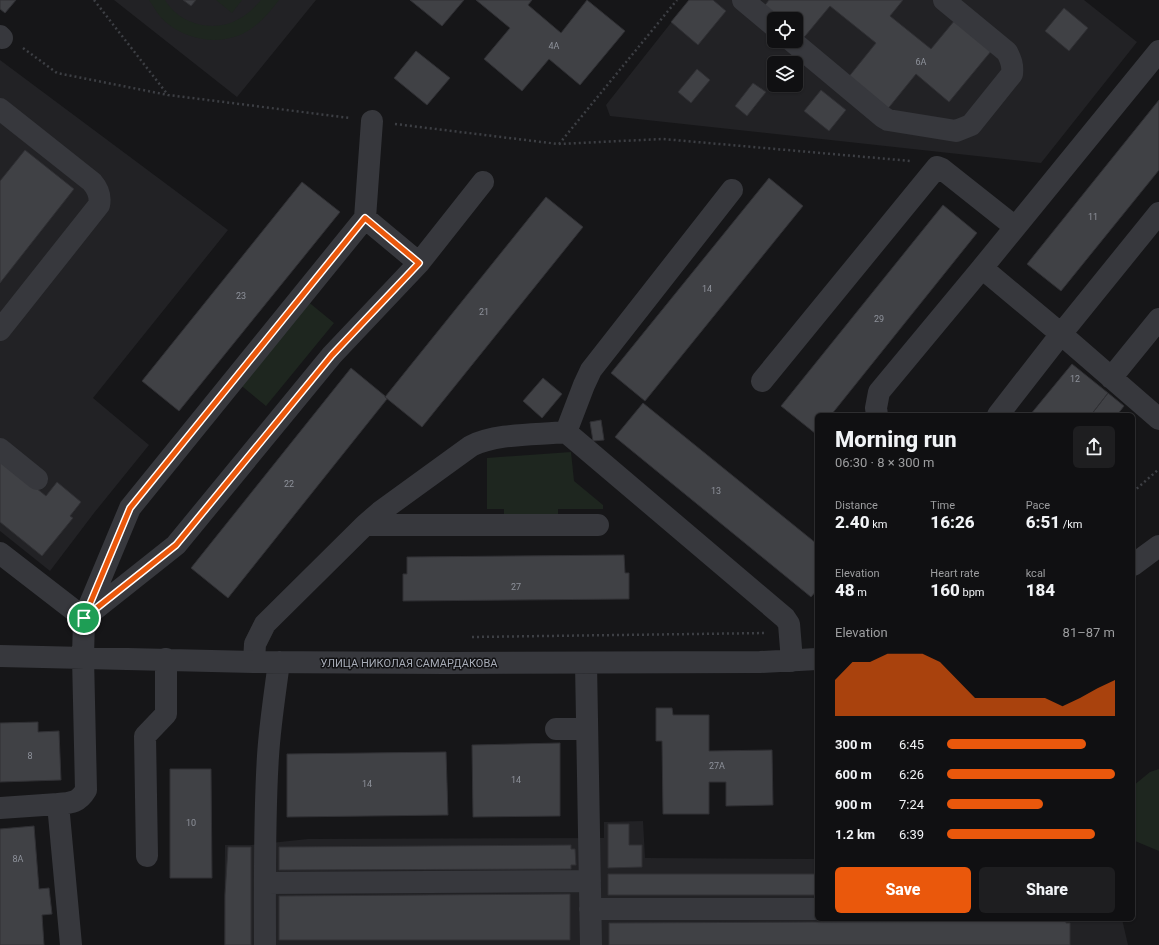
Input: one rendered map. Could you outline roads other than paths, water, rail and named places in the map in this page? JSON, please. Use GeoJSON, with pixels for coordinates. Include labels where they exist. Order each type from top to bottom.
{"type":"FeatureCollection","features":[{"type":"Feature","properties":{"kind":"street"},"geometry":{"type":"LineString","coordinates":[[743,0],[767,20]]}},
{"type":"Feature","properties":{"kind":"street"},"geometry":{"type":"LineString","coordinates":[[800,48],[888,120],[956,131],[964,129],[971,125],[1012,74],[1013,67],[1007,52],[944,0]]}},
{"type":"Feature","properties":{"kind":"street"},"geometry":{"type":"LineString","coordinates":[[877,413],[876,408],[879,392],[1159,51]]}},
{"type":"Feature","properties":{"kind":"street"},"geometry":{"type":"LineString","coordinates":[[0,330],[99,205],[100,199],[99,192],[92,182],[3,119]]}},
{"type":"Feature","properties":{"kind":"street"},"geometry":{"type":"LineString","coordinates":[[0,808],[71,803],[81,798],[86,790],[83,658],[84,618],[130,508],[365,218],[372,121]]}},
{"type":"Feature","properties":{"kind":"street"},"geometry":{"type":"LineString","coordinates":[[762,381],[937,167],[942,169],[1015,227]]}},
{"type":"Feature","properties":{"kind":"street"},"geometry":{"type":"LineString","coordinates":[[84,618],[176,545],[332,355],[419,263],[483,182]]}},
{"type":"Feature","properties":{"kind":"street"},"geometry":{"type":"LineString","coordinates":[[566,432],[591,370],[732,190]]}},
{"type":"Feature","properties":{"kind":"street"},"geometry":{"type":"LineString","coordinates":[[1000,413],[1061,334],[1159,213]]}},
{"type":"Feature","properties":{"kind":"street"},"geometry":{"type":"LineString","coordinates":[[365,218],[419,263]]}},
{"type":"Feature","properties":{"kind":"street"},"geometry":{"type":"LineString","coordinates":[[982,268],[1159,419]]}},
{"type":"Feature","properties":{"kind":"street"},"geometry":{"type":"LineString","coordinates":[[1111,378],[1159,318]]}},
{"type":"Feature","properties":{"kind":"street"},"geometry":{"type":"LineString","coordinates":[[254,662],[255,644],[265,624],[380,512],[471,446],[482,440],[566,432],[785,618],[789,624],[792,660]]}},
{"type":"Feature","properties":{"kind":"street"},"geometry":{"type":"LineString","coordinates":[[0,449],[37,479]]}},
{"type":"Feature","properties":{"kind":"street"},"geometry":{"type":"LineString","coordinates":[[365,525],[598,525]]}},
{"type":"Feature","properties":{"kind":"street"},"geometry":{"type":"LineString","coordinates":[[1135,564],[1159,546]]}},
{"type":"Feature","properties":{"kind":"street"},"geometry":{"type":"LineString","coordinates":[[0,553],[84,618]]}},
{"type":"Feature","properties":{"kind":"street","name":"УЛИЦА НИКОЛАЯ САМАРДАКОВА"},"geometry":{"type":"LineString","coordinates":[[0,656],[254,662],[586,663],[760,662],[815,659]]}},
{"type":"Feature","properties":{"kind":"street"},"geometry":{"type":"LineString","coordinates":[[147,856],[145,736],[166,714],[166,659]]}},
{"type":"Feature","properties":{"kind":"street"},"geometry":{"type":"LineString","coordinates":[[265,945],[268,764],[279,727],[279,662]]}},
{"type":"Feature","properties":{"kind":"street"},"geometry":{"type":"LineString","coordinates":[[586,663],[591,945]]}},
{"type":"Feature","properties":{"kind":"street"},"geometry":{"type":"LineString","coordinates":[[556,729],[587,729]]}},
{"type":"Feature","properties":{"kind":"street"},"geometry":{"type":"LineString","coordinates":[[58,804],[71,945]]}},
{"type":"Feature","properties":{"kind":"street"},"geometry":{"type":"LineString","coordinates":[[265,883],[590,881]]}},
{"type":"Feature","properties":{"kind":"street"},"geometry":{"type":"LineString","coordinates":[[590,909],[815,909]]}}]}
